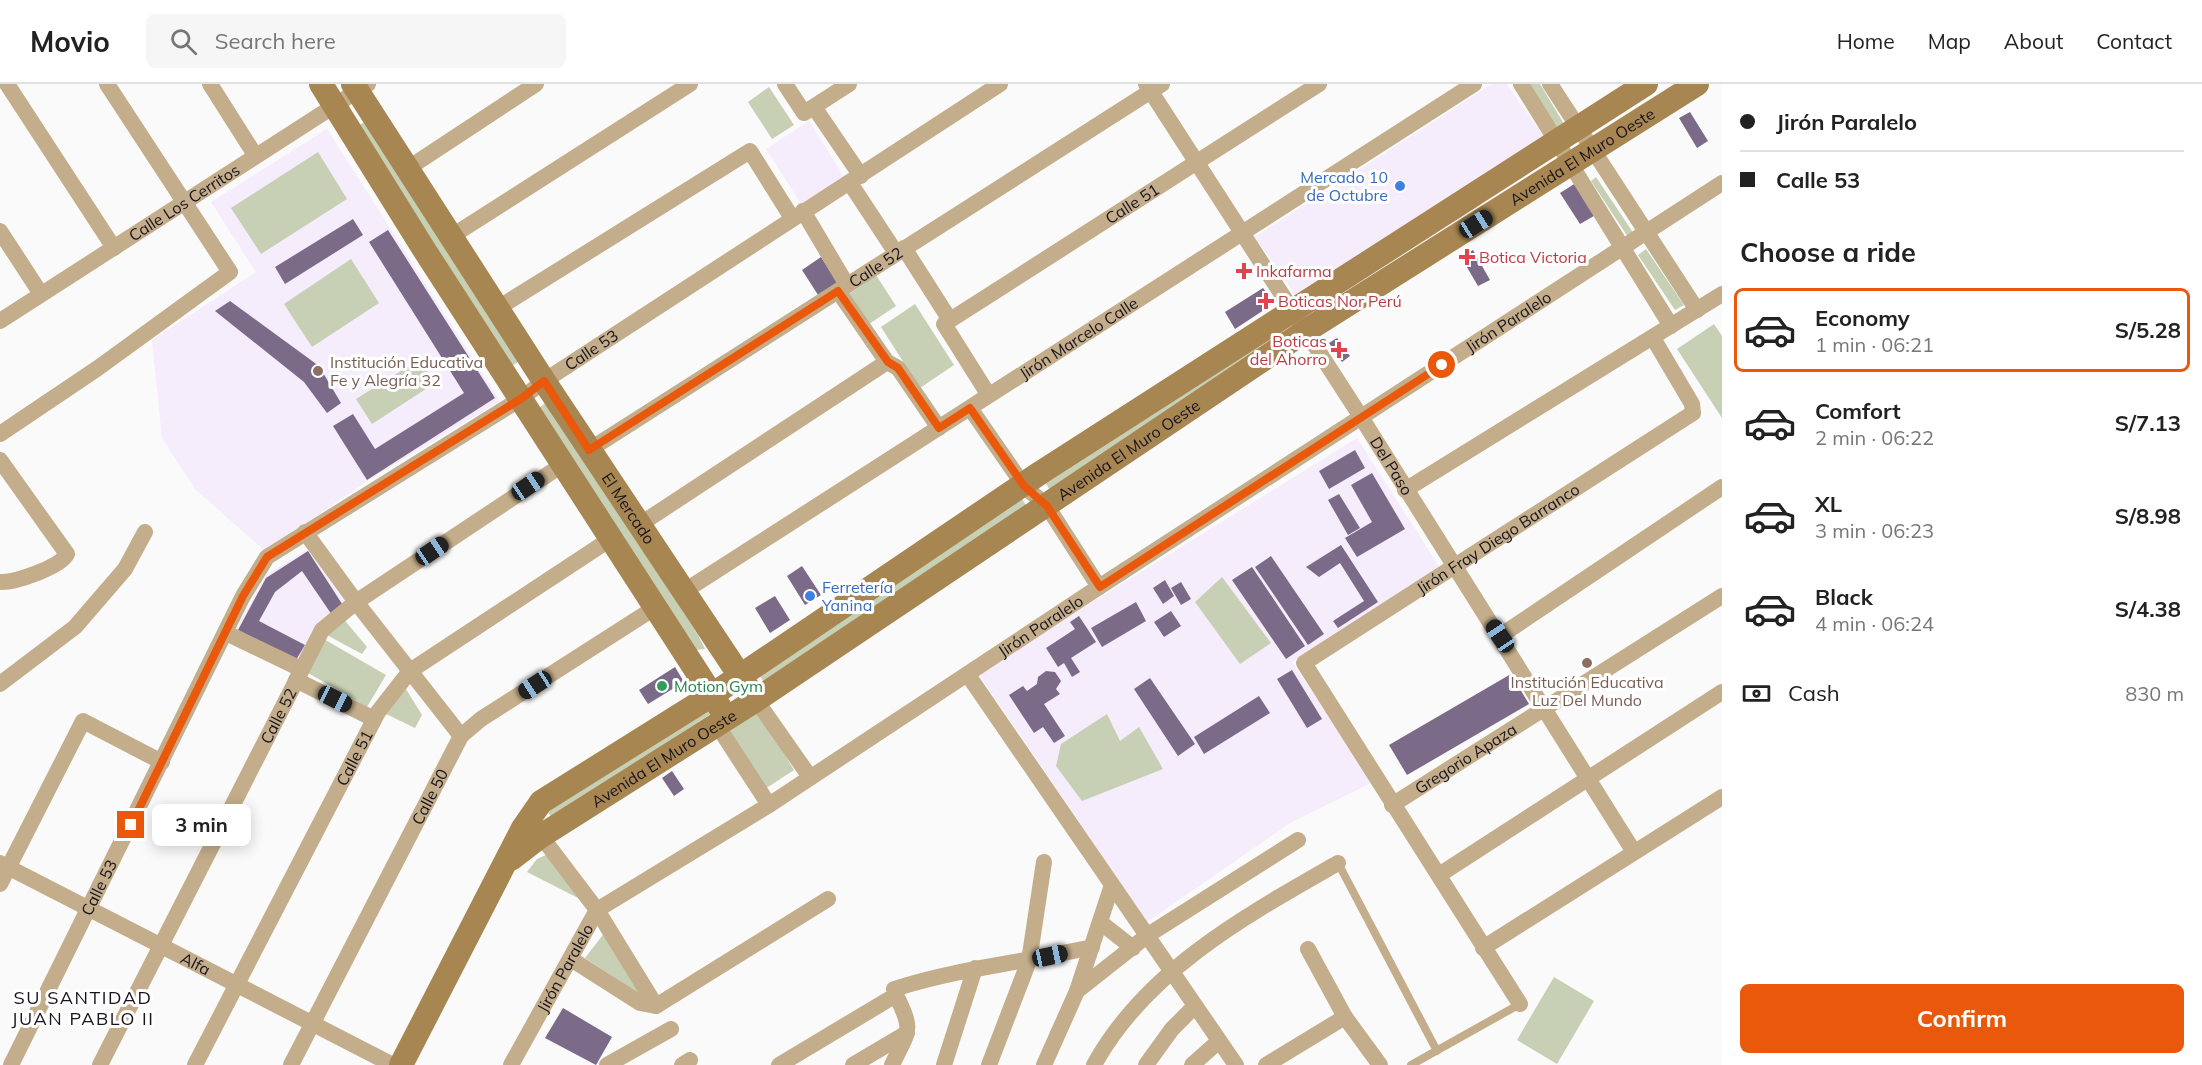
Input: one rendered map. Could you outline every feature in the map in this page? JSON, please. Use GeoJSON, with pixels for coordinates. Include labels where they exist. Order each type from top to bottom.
{"type":"FeatureCollection","features":[{"type":"Feature","properties":{"kind":"main road","name":"El Mercado"},"geometry":{"type":"LineString","coordinates":[[321,84],[425,250],[565,463],[712,695],[722,722]]}},
{"type":"Feature","properties":{"kind":"main road","name":"Avenida El Muro Oeste"},"geometry":{"type":"LineString","coordinates":[[401,1065],[532,812],[542,802],[712,695],[1291,311],[1646,84]]}},
{"type":"Feature","properties":{"kind":"main road","name":"Avenida El Muro Oeste"},"geometry":{"type":"LineString","coordinates":[[506,863],[542,836],[756,700],[1304,332],[1697,84]]}},
{"type":"Feature","properties":{"kind":"main road","name":"El Mercado"},"geometry":{"type":"LineString","coordinates":[[359,86],[407,169],[544,381],[756,700]]}},
{"type":"Feature","properties":{"kind":"street"},"geometry":{"type":"LineString","coordinates":[[7,84],[114,248]]}},
{"type":"Feature","properties":{"kind":"street"},"geometry":{"type":"LineString","coordinates":[[0,434],[98,368],[230,272],[107,84]]}},
{"type":"Feature","properties":{"kind":"street"},"geometry":{"type":"LineString","coordinates":[[210,84],[255,155]]}},
{"type":"Feature","properties":{"kind":"street"},"geometry":{"type":"LineString","coordinates":[[407,169],[536,84]]}},
{"type":"Feature","properties":{"kind":"street"},"geometry":{"type":"LineString","coordinates":[[452,236],[690,84]]}},
{"type":"Feature","properties":{"kind":"street"},"geometry":{"type":"LineString","coordinates":[[785,84],[809,110],[856,179],[947,322],[988,394]]}},
{"type":"Feature","properties":{"kind":"street"},"geometry":{"type":"LineString","coordinates":[[809,110],[849,84]]}},
{"type":"Feature","properties":{"kind":"street","name":"Calle 53"},"geometry":{"type":"LineString","coordinates":[[11,1065],[243,596],[267,557],[522,398],[544,381],[1000,84]]}},
{"type":"Feature","properties":{"kind":"street","name":"Calle 51"},"geometry":{"type":"LineString","coordinates":[[947,322],[1319,84]]}},
{"type":"Feature","properties":{"kind":"street","name":"Jirón Marcelo Calle"},"geometry":{"type":"LineString","coordinates":[[683,592],[1474,84]]}},
{"type":"Feature","properties":{"kind":"street"},"geometry":{"type":"LineString","coordinates":[[1521,84],[1671,326]]}},
{"type":"Feature","properties":{"kind":"street"},"geometry":{"type":"LineString","coordinates":[[1550,84],[1697,310]]}},
{"type":"Feature","properties":{"kind":"street","name":"Calle Los Cerritos"},"geometry":{"type":"LineString","coordinates":[[0,321],[359,86]]}},
{"type":"Feature","properties":{"kind":"street","name":"Del Paso"},"geometry":{"type":"LineString","coordinates":[[1153,86],[1197,163],[1361,417],[1453,566],[1547,709],[1634,852]]}},
{"type":"Feature","properties":{"kind":"street","name":"Calle 52"},"geometry":{"type":"LineString","coordinates":[[589,450],[1153,86]]}},
{"type":"Feature","properties":{"kind":"street"},"geometry":{"type":"LineString","coordinates":[[498,308],[750,151],[797,215],[888,362],[898,368],[939,428]]}},
{"type":"Feature","properties":{"kind":"street","name":"Jirón Paralelo"},"geometry":{"type":"LineString","coordinates":[[511,1065],[597,909],[769,805],[1722,183]]}},
{"type":"Feature","properties":{"kind":"street"},"geometry":{"type":"LineString","coordinates":[[0,231],[41,294]]}},
{"type":"Feature","properties":{"kind":"street"},"geometry":{"type":"LineString","coordinates":[[1405,490],[1697,310],[1720,299]]}},
{"type":"Feature","properties":{"kind":"street","name":"Jirón Fray Diego Barranco"},"geometry":{"type":"LineString","coordinates":[[1392,805],[1304,663],[1693,413],[1692,404],[1653,338]]}},
{"type":"Feature","properties":{"kind":"street"},"geometry":{"type":"LineString","coordinates":[[639,525],[888,362]]}},
{"type":"Feature","properties":{"kind":"street"},"geometry":{"type":"LineString","coordinates":[[970,408],[1024,486],[1047,506],[1100,587]]}},
{"type":"Feature","properties":{"kind":"street"},"geometry":{"type":"LineString","coordinates":[[0,460],[67,554],[62,561],[34,574],[0,582]]}},
{"type":"Feature","properties":{"kind":"street","name":"Calle 52"},"geometry":{"type":"LineString","coordinates":[[100,1065],[322,630],[356,602],[565,463]]}},
{"type":"Feature","properties":{"kind":"street"},"geometry":{"type":"LineString","coordinates":[[1500,636],[1722,487]]}},
{"type":"Feature","properties":{"kind":"street"},"geometry":{"type":"LineString","coordinates":[[0,684],[75,627],[125,569],[146,532]]}},
{"type":"Feature","properties":{"kind":"street"},"geometry":{"type":"LineString","coordinates":[[305,532],[356,602],[461,736]]}},
{"type":"Feature","properties":{"kind":"street","name":"Calle 51"},"geometry":{"type":"LineString","coordinates":[[195,1065],[374,719],[410,671],[612,538]]}},
{"type":"Feature","properties":{"kind":"street","name":"Gregorio Apaza"},"geometry":{"type":"LineString","coordinates":[[1392,805],[1547,709],[1722,596]]}},
{"type":"Feature","properties":{"kind":"street","name":"Calle 50"},"geometry":{"type":"LineString","coordinates":[[291,1065],[461,736],[481,719],[656,607]]}},
{"type":"Feature","properties":{"kind":"street"},"geometry":{"type":"LineString","coordinates":[[226,633],[374,719]]}},
{"type":"Feature","properties":{"kind":"street"},"geometry":{"type":"LineString","coordinates":[[968,675],[1236,1065]]}},
{"type":"Feature","properties":{"kind":"street"},"geometry":{"type":"LineString","coordinates":[[1439,875],[1722,692]]}},
{"type":"Feature","properties":{"kind":"street","name":"El Mercado"},"geometry":{"type":"LineString","coordinates":[[756,700],[810,777]]}},
{"type":"Feature","properties":{"kind":"street"},"geometry":{"type":"LineString","coordinates":[[0,884],[4,865],[83,721],[162,762]]}},
{"type":"Feature","properties":{"kind":"street"},"geometry":{"type":"LineString","coordinates":[[722,722],[769,805]]}},
{"type":"Feature","properties":{"kind":"street"},"geometry":{"type":"LineString","coordinates":[[1483,948],[1722,797]]}},
{"type":"Feature","properties":{"kind":"street"},"geometry":{"type":"LineString","coordinates":[[1392,805],[1520,1004]]}},
{"type":"Feature","properties":{"kind":"street"},"geometry":{"type":"LineString","coordinates":[[542,836],[597,909],[656,1006]]}},
{"type":"Feature","properties":{"kind":"street"},"geometry":{"type":"LineString","coordinates":[[1077,992],[1148,935],[1298,840]]}},
{"type":"Feature","properties":{"kind":"street"},"geometry":{"type":"LineString","coordinates":[[989,1065],[1029,961],[1044,862]]}},
{"type":"Feature","properties":{"kind":"street"},"geometry":{"type":"LineString","coordinates":[[1094,1065],[1134,1007],[1171,971],[1268,903],[1338,863]]}},
{"type":"Feature","properties":{"kind":"street","name":"Alfa"},"geometry":{"type":"LineString","coordinates":[[4,865],[393,1065]]}},
{"type":"Feature","properties":{"kind":"street"},"geometry":{"type":"LineString","coordinates":[[1044,1065],[1077,992],[1112,885]]}},
{"type":"Feature","properties":{"kind":"street"},"geometry":{"type":"LineString","coordinates":[[571,959],[640,1003],[656,1006],[828,899]]}},
{"type":"Feature","properties":{"kind":"street"},"geometry":{"type":"LineString","coordinates":[[1100,922],[1133,948]]}},
{"type":"Feature","properties":{"kind":"street"},"geometry":{"type":"LineString","coordinates":[[779,1065],[895,992],[975,968],[1029,961],[1092,947]]}},
{"type":"Feature","properties":{"kind":"street"},"geometry":{"type":"LineString","coordinates":[[1308,949],[1345,1017],[1380,1065]]}},
{"type":"Feature","properties":{"kind":"street"},"geometry":{"type":"LineString","coordinates":[[944,1065],[975,968]]}},
{"type":"Feature","properties":{"kind":"street"},"geometry":{"type":"LineString","coordinates":[[892,1065],[908,1032],[909,1022],[895,992]]}},
{"type":"Feature","properties":{"kind":"street"},"geometry":{"type":"LineString","coordinates":[[1146,1065],[1155,1049],[1195,1006]]}},
{"type":"Feature","properties":{"kind":"street"},"geometry":{"type":"LineString","coordinates":[[1267,1065],[1345,1017]]}},
{"type":"Feature","properties":{"kind":"street"},"geometry":{"type":"LineString","coordinates":[[607,1065],[671,1029]]}},
{"type":"Feature","properties":{"kind":"street"},"geometry":{"type":"LineString","coordinates":[[853,1065],[908,1032]]}},
{"type":"Feature","properties":{"kind":"street"},"geometry":{"type":"LineString","coordinates":[[1192,1065],[1219,1041]]}},
{"type":"Feature","properties":{"kind":"lane"},"geometry":{"type":"LineString","coordinates":[[1338,863],[1437,1051]]}},
{"type":"Feature","properties":{"kind":"lane"},"geometry":{"type":"LineString","coordinates":[[1411,1065],[1520,1004]]}},
{"type":"Feature","properties":{"kind":"shaded area","name":"Mercado 10 de Octubre"},"geometry":{"type":"Polygon","coordinates":[[[1492,84],[1506,84],[1544,136],[1296,296],[1255,237],[1492,84]]]}},
{"type":"Feature","properties":{"kind":"shaded area"},"geometry":{"type":"Polygon","coordinates":[[[809,121],[846,180],[803,207],[766,149],[809,121]]]}},
{"type":"Feature","properties":{"kind":"shaded area","name":"Institución Educativa Fe y Alegría 32"},"geometry":{"type":"Polygon","coordinates":[[[327,129],[500,401],[369,480],[265,551],[195,489],[162,438],[152,340],[256,272],[211,202],[327,129]]]}},
{"type":"Feature","properties":{"kind":"shaded area"},"geometry":{"type":"Polygon","coordinates":[[[1357,438],[1440,568],[1292,662],[1373,782],[1290,823],[1147,922],[978,673],[1357,438]]]}},
{"type":"Feature","properties":{"kind":"shaded area"},"geometry":{"type":"Polygon","coordinates":[[[308,549],[347,606],[301,665],[235,631],[266,575],[308,549]]]}},
{"type":"Feature","properties":{"kind":"green space"},"geometry":{"type":"Polygon","coordinates":[[[1530,84],[1540,84],[1564,124],[1556,129],[1530,84]]]}},
{"type":"Feature","properties":{"kind":"green space"},"geometry":{"type":"Polygon","coordinates":[[[769,87],[794,125],[772,139],[748,102],[769,87]]]}},
{"type":"Feature","properties":{"kind":"green space"},"geometry":{"type":"Polygon","coordinates":[[[367,120],[520,361],[508,368],[355,128],[367,120]]]}},
{"type":"Feature","properties":{"kind":"green space"},"geometry":{"type":"Polygon","coordinates":[[[318,152],[347,199],[261,254],[231,208],[318,152]]]}},
{"type":"Feature","properties":{"kind":"green space"},"geometry":{"type":"Polygon","coordinates":[[[1596,177],[1634,234],[1628,237],[1591,181],[1596,177]]]}},
{"type":"Feature","properties":{"kind":"green space"},"geometry":{"type":"Polygon","coordinates":[[[1646,249],[1684,305],[1675,310],[1638,255],[1646,249]]]}},
{"type":"Feature","properties":{"kind":"green space"},"geometry":{"type":"Polygon","coordinates":[[[351,259],[379,303],[312,347],[284,304],[351,259]]]}},
{"type":"Feature","properties":{"kind":"green space"},"geometry":{"type":"Polygon","coordinates":[[[876,275],[896,306],[869,324],[849,294],[876,275]]]}},
{"type":"Feature","properties":{"kind":"green space"},"geometry":{"type":"Polygon","coordinates":[[[915,304],[954,365],[920,388],[881,327],[915,304]]]}},
{"type":"Feature","properties":{"kind":"green space"},"geometry":{"type":"Polygon","coordinates":[[[1714,324],[1722,336],[1722,418],[1677,349],[1714,324]]]}},
{"type":"Feature","properties":{"kind":"green space"},"geometry":{"type":"Polygon","coordinates":[[[1281,329],[1287,338],[1051,492],[1045,482],[1281,329]]]}},
{"type":"Feature","properties":{"kind":"green space"},"geometry":{"type":"Polygon","coordinates":[[[420,359],[435,383],[372,424],[356,399],[420,359]]]}},
{"type":"Feature","properties":{"kind":"green space"},"geometry":{"type":"Polygon","coordinates":[[[547,402],[705,649],[695,650],[536,410],[547,402]]]}},
{"type":"Feature","properties":{"kind":"green space"},"geometry":{"type":"Polygon","coordinates":[[[1021,497],[1027,507],[764,682],[757,672],[1021,497]]]}},
{"type":"Feature","properties":{"kind":"green space"},"geometry":{"type":"Polygon","coordinates":[[[1222,577],[1271,643],[1240,664],[1195,602],[1222,577]]]}},
{"type":"Feature","properties":{"kind":"green space"},"geometry":{"type":"Polygon","coordinates":[[[342,617],[367,647],[362,654],[323,633],[342,617]]]}},
{"type":"Feature","properties":{"kind":"green space"},"geometry":{"type":"Polygon","coordinates":[[[322,638],[386,675],[367,707],[303,670],[322,638]]]}},
{"type":"Feature","properties":{"kind":"green space"},"geometry":{"type":"Polygon","coordinates":[[[406,689],[422,715],[415,728],[384,713],[406,689]]]}},
{"type":"Feature","properties":{"kind":"green space"},"geometry":{"type":"Polygon","coordinates":[[[705,703],[712,713],[552,818],[545,808],[705,703]]]}},
{"type":"Feature","properties":{"kind":"green space"},"geometry":{"type":"Polygon","coordinates":[[[758,711],[794,770],[765,789],[728,730],[758,711]]]}},
{"type":"Feature","properties":{"kind":"green space"},"geometry":{"type":"Polygon","coordinates":[[[1107,714],[1120,741],[1139,727],[1163,769],[1082,801],[1056,766],[1061,744],[1107,714]]]}},
{"type":"Feature","properties":{"kind":"green space"},"geometry":{"type":"Polygon","coordinates":[[[548,854],[580,899],[527,872],[537,859],[548,854]]]}},
{"type":"Feature","properties":{"kind":"green space"},"geometry":{"type":"Polygon","coordinates":[[[605,932],[643,996],[585,958],[605,932]]]}},
{"type":"Feature","properties":{"kind":"green space"},"geometry":{"type":"Polygon","coordinates":[[[1554,977],[1594,1001],[1557,1064],[1517,1040],[1554,977]]]}},
{"type":"Feature","properties":{"kind":"building"},"geometry":{"type":"Polygon","coordinates":[[[1690,112],[1708,141],[1697,148],[1679,118],[1690,112]]]}},
{"type":"Feature","properties":{"kind":"building"},"geometry":{"type":"Polygon","coordinates":[[[1579,181],[1599,213],[1580,224],[1560,193],[1579,181]]]}},
{"type":"Feature","properties":{"kind":"building"},"geometry":{"type":"Polygon","coordinates":[[[353,219],[363,235],[285,284],[275,267],[353,219]]]}},
{"type":"Feature","properties":{"kind":"building"},"geometry":{"type":"Polygon","coordinates":[[[388,230],[495,398],[367,480],[333,426],[353,414],[375,449],[464,393],[369,242],[388,230]]]}},
{"type":"Feature","properties":{"kind":"building"},"geometry":{"type":"Polygon","coordinates":[[[1473,250],[1490,280],[1478,286],[1461,257],[1473,250]]]}},
{"type":"Feature","properties":{"kind":"building"},"geometry":{"type":"Polygon","coordinates":[[[821,257],[839,285],[820,298],[802,270],[821,257]]]}},
{"type":"Feature","properties":{"kind":"building"},"geometry":{"type":"Polygon","coordinates":[[[1263,288],[1272,300],[1270,306],[1235,329],[1225,312],[1263,288]]]}},
{"type":"Feature","properties":{"kind":"building"},"geometry":{"type":"Polygon","coordinates":[[[230,301],[319,366],[341,403],[327,413],[304,382],[215,311],[230,301]]]}},
{"type":"Feature","properties":{"kind":"building","name":"Boticas del Ahorro"},"geometry":{"type":"Polygon","coordinates":[[[1337,338],[1350,356],[1342,362],[1329,343],[1337,338]]]}},
{"type":"Feature","properties":{"kind":"building"},"geometry":{"type":"Polygon","coordinates":[[[1355,450],[1365,468],[1329,489],[1319,471],[1355,450]]]}},
{"type":"Feature","properties":{"kind":"building"},"geometry":{"type":"Polygon","coordinates":[[[1372,473],[1405,529],[1357,557],[1345,538],[1372,522],[1351,485],[1372,473]]]}},
{"type":"Feature","properties":{"kind":"building"},"geometry":{"type":"Polygon","coordinates":[[[1339,494],[1360,528],[1348,535],[1328,500],[1339,494]]]}},
{"type":"Feature","properties":{"kind":"building"},"geometry":{"type":"Polygon","coordinates":[[[1341,545],[1378,602],[1338,628],[1333,621],[1364,601],[1340,563],[1319,577],[1306,567],[1341,545]]]}},
{"type":"Feature","properties":{"kind":"building"},"geometry":{"type":"Polygon","coordinates":[[[308,551],[344,607],[332,615],[302,571],[275,592],[259,621],[305,645],[296,660],[238,630],[266,578],[308,551]]]}},
{"type":"Feature","properties":{"kind":"building"},"geometry":{"type":"Polygon","coordinates":[[[1271,556],[1324,634],[1308,645],[1255,567],[1271,556]]]}},
{"type":"Feature","properties":{"kind":"building"},"geometry":{"type":"Polygon","coordinates":[[[802,566],[821,595],[805,605],[787,576],[802,566]]]}},
{"type":"Feature","properties":{"kind":"building"},"geometry":{"type":"Polygon","coordinates":[[[1252,567],[1305,646],[1286,659],[1232,580],[1252,567]]]}},
{"type":"Feature","properties":{"kind":"building"},"geometry":{"type":"Polygon","coordinates":[[[1165,580],[1174,596],[1163,604],[1153,588],[1165,580]]]}},
{"type":"Feature","properties":{"kind":"building"},"geometry":{"type":"Polygon","coordinates":[[[1181,582],[1191,599],[1181,605],[1171,588],[1181,582]]]}},
{"type":"Feature","properties":{"kind":"building"},"geometry":{"type":"Polygon","coordinates":[[[775,596],[790,620],[770,633],[755,608],[775,596]]]}},
{"type":"Feature","properties":{"kind":"building"},"geometry":{"type":"Polygon","coordinates":[[[1136,602],[1146,621],[1102,647],[1091,628],[1136,602]]]}},
{"type":"Feature","properties":{"kind":"building"},"geometry":{"type":"Polygon","coordinates":[[[1171,611],[1181,626],[1164,637],[1154,622],[1171,611]]]}},
{"type":"Feature","properties":{"kind":"building"},"geometry":{"type":"Polygon","coordinates":[[[1079,616],[1096,642],[1071,658],[1080,672],[1072,677],[1064,663],[1058,667],[1046,648],[1075,629],[1070,622],[1079,616]]]}},
{"type":"Feature","properties":{"kind":"building","name":"Motion Gym"},"geometry":{"type":"Polygon","coordinates":[[[675,667],[684,682],[648,704],[639,690],[675,667]]]}},
{"type":"Feature","properties":{"kind":"building"},"geometry":{"type":"Polygon","coordinates":[[[1292,670],[1322,719],[1307,728],[1277,679],[1292,670]]]}},
{"type":"Feature","properties":{"kind":"building"},"geometry":{"type":"Polygon","coordinates":[[[1046,671],[1055,672],[1061,681],[1056,689],[1060,694],[1044,704],[1065,736],[1054,743],[1043,727],[1034,733],[1009,695],[1023,686],[1027,691],[1037,684],[1038,677],[1046,671]]]}},
{"type":"Feature","properties":{"kind":"building"},"geometry":{"type":"Polygon","coordinates":[[[1511,674],[1529,704],[1407,775],[1389,745],[1511,674]]]}},
{"type":"Feature","properties":{"kind":"building"},"geometry":{"type":"Polygon","coordinates":[[[1150,678],[1195,744],[1178,756],[1134,689],[1150,678]]]}},
{"type":"Feature","properties":{"kind":"building"},"geometry":{"type":"Polygon","coordinates":[[[1259,696],[1270,713],[1204,754],[1194,737],[1259,696]]]}},
{"type":"Feature","properties":{"kind":"building"},"geometry":{"type":"Polygon","coordinates":[[[672,771],[684,789],[674,796],[662,778],[672,771]]]}},
{"type":"Feature","properties":{"kind":"building"},"geometry":{"type":"Polygon","coordinates":[[[563,1008],[612,1037],[596,1065],[545,1038],[563,1008]]]}},
{"type":"Feature","properties":{"kind":"place","name":"Mercado 10 de Octubre"},"geometry":{"type":"Point","coordinates":[1400,186]}},
{"type":"Feature","properties":{"kind":"place","name":"Botica Victoria"},"geometry":{"type":"Point","coordinates":[1467,257]}},
{"type":"Feature","properties":{"kind":"place","name":"Inkafarma"},"geometry":{"type":"Point","coordinates":[1244,271]}},
{"type":"Feature","properties":{"kind":"place","name":"Boticas Nor Perú"},"geometry":{"type":"Point","coordinates":[1266,301]}},
{"type":"Feature","properties":{"kind":"place","name":"Boticas del Ahorro"},"geometry":{"type":"Point","coordinates":[1339,350]}},
{"type":"Feature","properties":{"kind":"place","name":"Institución Educativa Fe y Alegría 32"},"geometry":{"type":"Point","coordinates":[318,371]}},
{"type":"Feature","properties":{"kind":"place","name":"Ferretería Yanina"},"geometry":{"type":"Point","coordinates":[810,596]}},
{"type":"Feature","properties":{"kind":"place","name":"Institución Educativa Luz Del Mundo"},"geometry":{"type":"Point","coordinates":[1587,663]}},
{"type":"Feature","properties":{"kind":"place","name":"Motion Gym"},"geometry":{"type":"Point","coordinates":[662,686]}},
{"type":"Feature","properties":{"kind":"district","name":"SU SANTIDAD JUAN PABLO II"},"geometry":{"type":"Point","coordinates":[83,1008]}},
{"type":"Feature","properties":{"kind":"route"},"geometry":{"type":"LineString","coordinates":[[131,825],[243,596],[267,557],[522,398],[544,381],[589,450],[838,291],[888,362],[898,368],[939,428],[970,408],[1024,486],[1047,506],[1100,587],[1442,365]]}}]}
